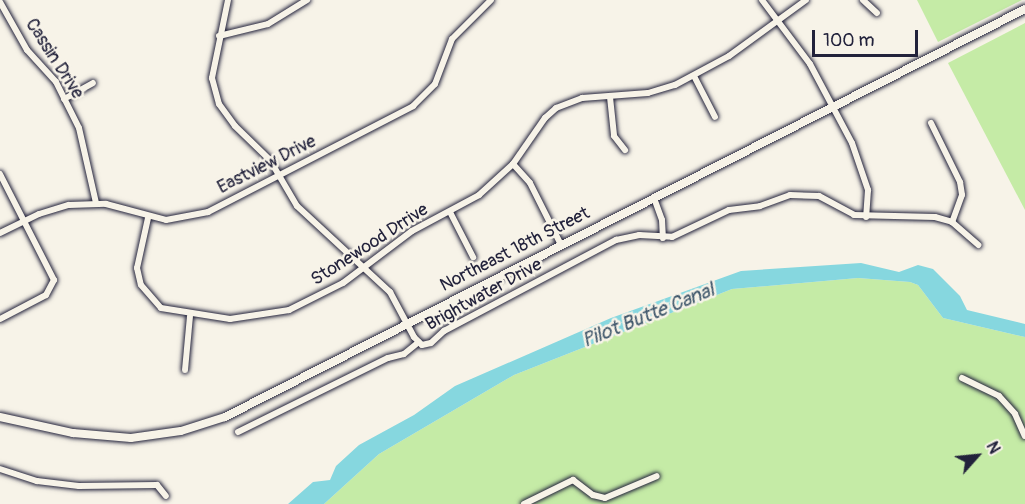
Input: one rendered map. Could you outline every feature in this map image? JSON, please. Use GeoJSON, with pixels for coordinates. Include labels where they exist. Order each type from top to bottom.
{"type":"FeatureCollection","features":[{"type":"Feature","properties":{"kind":"main road","name":"Northeast 18th Street"},"geometry":{"type":"LineString","coordinates":[[0,417],[108,438],[181,431],[236,412],[1025,9]]}},
{"type":"Feature","properties":{"kind":"street","name":"Brightwater Drive"},"geometry":{"type":"LineString","coordinates":[[228,0],[212,78],[219,104],[235,126],[261,148],[297,206],[390,292],[419,342]]}},
{"type":"Feature","properties":{"kind":"street"},"geometry":{"type":"LineString","coordinates":[[219,36],[268,24],[307,0]]}},
{"type":"Feature","properties":{"kind":"street","name":"Eastview Drive"},"geometry":{"type":"LineString","coordinates":[[0,233],[52,209],[96,203],[148,218],[189,218],[278,177],[413,106],[435,84],[452,39],[491,0]]}},
{"type":"Feature","properties":{"kind":"street"},"geometry":{"type":"LineString","coordinates":[[762,0],[776,22],[810,64],[864,169],[868,190],[866,217]]}},
{"type":"Feature","properties":{"kind":"street","name":"Stonewood Drrive"},"geometry":{"type":"LineString","coordinates":[[148,218],[138,253],[141,285],[161,308],[190,316],[230,319],[270,316],[310,301],[365,268],[412,231],[479,195],[513,164],[545,118],[556,108],[582,98],[662,90],[694,76],[806,0]]}},
{"type":"Feature","properties":{"kind":"street"},"geometry":{"type":"LineString","coordinates":[[863,0],[878,13]]}},
{"type":"Feature","properties":{"kind":"street","name":"Cassin Drive"},"geometry":{"type":"LineString","coordinates":[[0,2],[27,50],[56,82],[85,143],[96,203]]}},
{"type":"Feature","properties":{"kind":"street"},"geometry":{"type":"LineString","coordinates":[[694,76],[715,117]]}},
{"type":"Feature","properties":{"kind":"street"},"geometry":{"type":"LineString","coordinates":[[64,99],[93,83]]}},
{"type":"Feature","properties":{"kind":"street"},"geometry":{"type":"LineString","coordinates":[[610,97],[614,136],[626,150]]}},
{"type":"Feature","properties":{"kind":"street"},"geometry":{"type":"LineString","coordinates":[[931,123],[960,182],[962,195],[952,222],[978,246]]}},
{"type":"Feature","properties":{"kind":"street"},"geometry":{"type":"LineString","coordinates":[[513,164],[530,183],[561,245]]}},
{"type":"Feature","properties":{"kind":"street"},"geometry":{"type":"LineString","coordinates":[[0,174],[54,280],[52,289],[0,319]]}},
{"type":"Feature","properties":{"kind":"street","name":"Brightwater Drive"},"geometry":{"type":"LineString","coordinates":[[238,432],[388,358],[404,354],[419,342],[431,343],[444,331],[616,240],[639,235],[663,238],[680,234],[729,210],[760,207],[799,194],[819,196],[844,211],[866,217],[935,217],[952,222]]}},
{"type":"Feature","properties":{"kind":"street"},"geometry":{"type":"LineString","coordinates":[[654,198],[662,220],[663,238]]}},
{"type":"Feature","properties":{"kind":"street"},"geometry":{"type":"LineString","coordinates":[[450,212],[473,257]]}},
{"type":"Feature","properties":{"kind":"street"},"geometry":{"type":"LineString","coordinates":[[185,370],[190,316]]}},
{"type":"Feature","properties":{"kind":"street"},"geometry":{"type":"LineString","coordinates":[[962,378],[999,396],[1015,414],[1025,436]]}},
{"type":"Feature","properties":{"kind":"street"},"geometry":{"type":"LineString","coordinates":[[0,469],[37,481],[79,486],[157,485],[166,496]]}},
{"type":"Feature","properties":{"kind":"street"},"geometry":{"type":"LineString","coordinates":[[524,504],[573,480],[593,495],[605,498],[657,476]]}},
{"type":"Feature","properties":{"kind":"green space"},"geometry":{"type":"Polygon","coordinates":[[[917,0],[1022,0],[938,42],[917,0]]]}},
{"type":"Feature","properties":{"kind":"green space"},"geometry":{"type":"Polygon","coordinates":[[[1025,23],[1025,210],[948,63],[1025,23]]]}},
{"type":"Feature","properties":{"kind":"green space"},"geometry":{"type":"Polygon","coordinates":[[[858,278],[910,282],[918,285],[943,318],[1025,337],[1025,504],[324,504],[379,454],[514,375],[732,289],[858,278]]]}},
{"type":"Feature","properties":{"kind":"water","name":"Pilot Butte Canal"},"geometry":{"type":"Polygon","coordinates":[[[861,263],[899,272],[918,265],[933,269],[960,296],[967,310],[1025,324],[1025,337],[943,318],[918,285],[910,282],[858,278],[732,289],[514,375],[379,454],[324,504],[288,504],[313,482],[330,480],[336,466],[359,445],[414,415],[455,386],[611,318],[741,271],[861,263]]]}}]}
